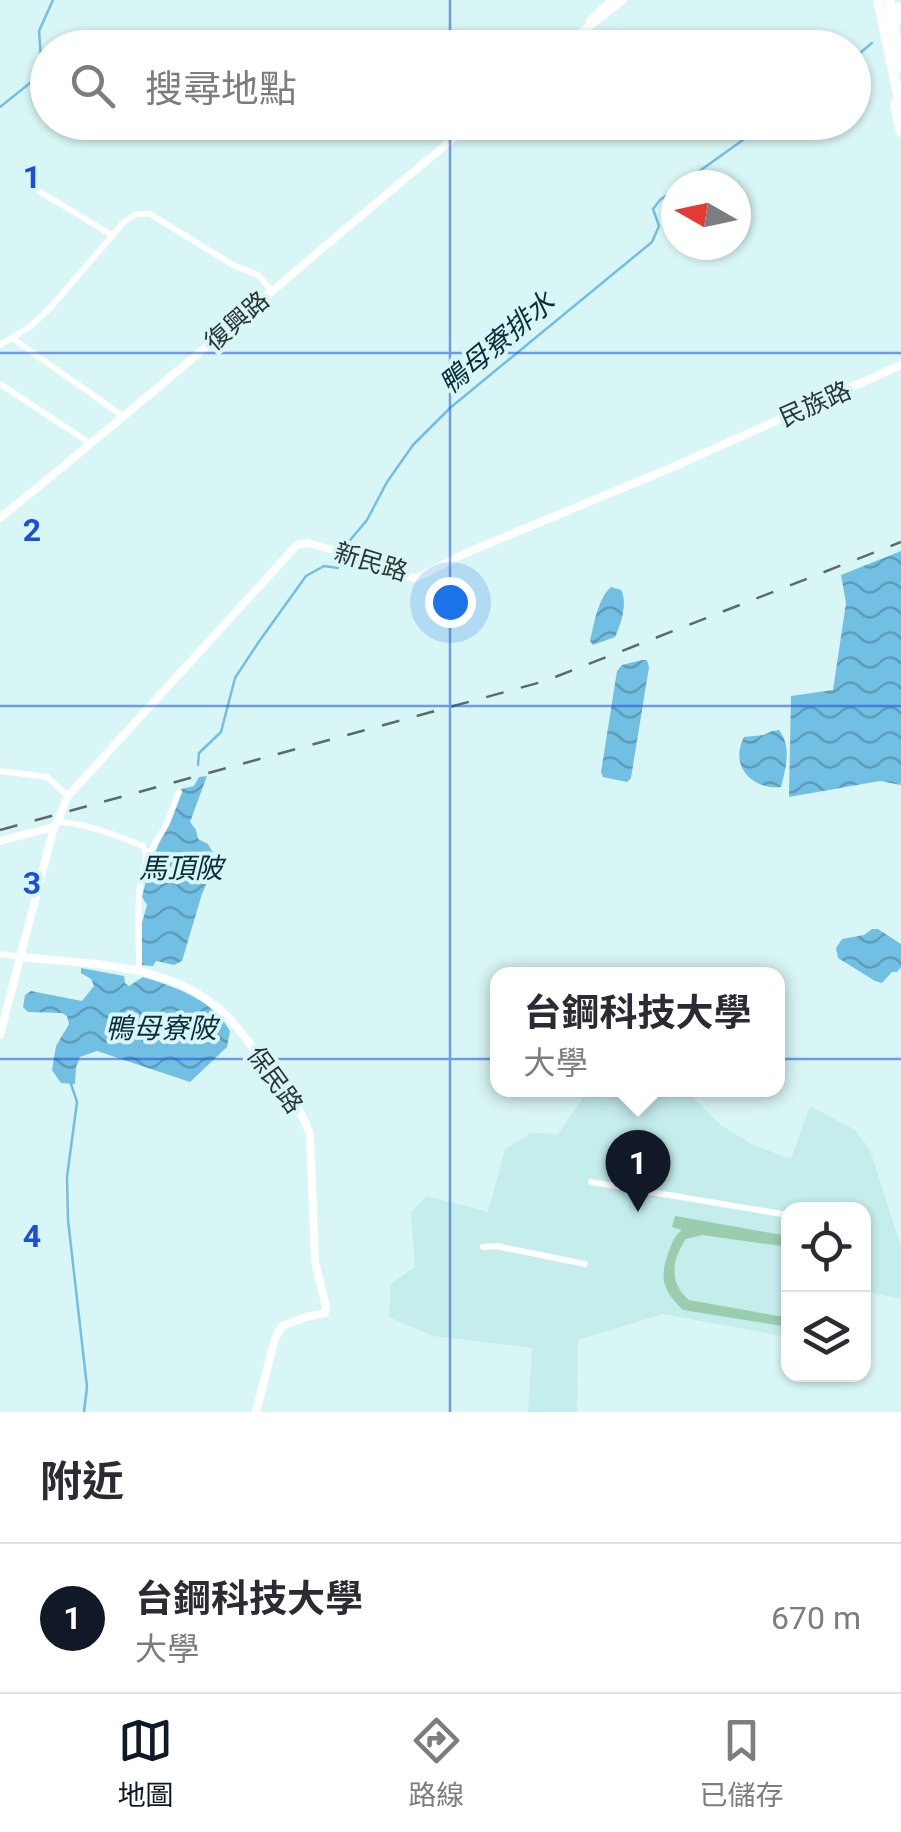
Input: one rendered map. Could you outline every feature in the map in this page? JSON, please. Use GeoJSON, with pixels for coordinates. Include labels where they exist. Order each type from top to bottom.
{"type":"FeatureCollection","features":[{"type":"Feature","properties":{"kind":"highway"},"geometry":{"type":"LineString","coordinates":[[878,0],[901,108]]}},
{"type":"Feature","properties":{"kind":"highway"},"geometry":{"type":"LineString","coordinates":[[896,9],[901,68]]}},
{"type":"Feature","properties":{"kind":"highway"},"geometry":{"type":"LineString","coordinates":[[890,84],[901,132]]}},
{"type":"Feature","properties":{"kind":"street"},"geometry":{"type":"LineString","coordinates":[[580,30],[612,0]]}},
{"type":"Feature","properties":{"kind":"street"},"geometry":{"type":"LineString","coordinates":[[584,30],[623,0]]}},
{"type":"Feature","properties":{"kind":"street","name":"復興路"},"geometry":{"type":"LineString","coordinates":[[0,518],[452,140]]}},
{"type":"Feature","properties":{"kind":"street"},"geometry":{"type":"LineString","coordinates":[[32,188],[112,235]]}},
{"type":"Feature","properties":{"kind":"street"},"geometry":{"type":"LineString","coordinates":[[0,346],[51,307],[129,217],[144,213],[233,265],[258,275],[272,291]]}},
{"type":"Feature","properties":{"kind":"street"},"geometry":{"type":"LineString","coordinates":[[12,338],[124,417]]}},
{"type":"Feature","properties":{"kind":"street","name":"民族路"},"geometry":{"type":"LineString","coordinates":[[728,442],[901,365]]}},
{"type":"Feature","properties":{"kind":"street"},"geometry":{"type":"LineString","coordinates":[[0,384],[92,444]]}},
{"type":"Feature","properties":{"kind":"street","name":"新民路"},"geometry":{"type":"LineString","coordinates":[[0,1035],[56,824],[68,796],[297,544],[336,551],[394,574],[416,578],[728,442]]}},
{"type":"Feature","properties":{"kind":"street"},"geometry":{"type":"LineString","coordinates":[[0,770],[47,777],[68,796]]}},
{"type":"Feature","properties":{"kind":"street"},"geometry":{"type":"LineString","coordinates":[[139,972],[140,882],[179,792]]}},
{"type":"Feature","properties":{"kind":"street"},"geometry":{"type":"LineString","coordinates":[[0,841],[56,824],[78,824],[144,846],[148,858]]}},
{"type":"Feature","properties":{"kind":"street","name":"保民路"},"geometry":{"type":"LineString","coordinates":[[0,954],[124,968],[182,985],[229,1018],[303,1115],[310,1134],[315,1261],[326,1307],[324,1314],[282,1326],[256,1412]]}},
{"type":"Feature","properties":{"kind":"street"},"geometry":{"type":"LineString","coordinates":[[591,1182],[781,1214]]}},
{"type":"Feature","properties":{"kind":"street"},"geometry":{"type":"LineString","coordinates":[[482,1247],[496,1246],[585,1264]]}},
{"type":"Feature","properties":{"kind":"shaded area"},"geometry":{"type":"Polygon","coordinates":[[[583,1097],[692,1097],[722,1126],[753,1145],[791,1159],[810,1106],[855,1130],[870,1150],[901,1247],[901,1299],[871,1293],[871,1202],[781,1202],[781,1336],[663,1314],[578,1340],[577,1412],[528,1412],[532,1348],[433,1336],[389,1317],[391,1284],[415,1267],[411,1212],[427,1196],[488,1212],[505,1149],[531,1133],[558,1134],[583,1097]]]}},
{"type":"Feature","properties":{"kind":"green space"},"geometry":{"type":"Polygon","coordinates":[[[675,1216],[781,1235],[781,1246],[702,1235],[686,1239],[674,1270],[678,1286],[689,1300],[781,1316],[781,1326],[683,1310],[671,1296],[663,1276],[672,1244],[682,1230],[672,1227],[675,1216]]]}},
{"type":"Feature","properties":{"kind":"water"},"geometry":{"type":"Polygon","coordinates":[[[901,551],[901,785],[880,781],[789,797],[791,696],[833,690],[846,603],[841,575],[901,551]]]}},
{"type":"Feature","properties":{"kind":"water"},"geometry":{"type":"Polygon","coordinates":[[[611,587],[621,590],[623,595],[619,626],[615,637],[593,645],[590,641],[597,612],[611,587]]]}},
{"type":"Feature","properties":{"kind":"water"},"geometry":{"type":"Polygon","coordinates":[[[647,660],[649,667],[631,778],[627,782],[603,777],[617,671],[622,665],[647,660]]]}},
{"type":"Feature","properties":{"kind":"water"},"geometry":{"type":"Polygon","coordinates":[[[779,730],[787,750],[781,787],[761,785],[741,766],[740,748],[744,737],[779,730]]]}},
{"type":"Feature","properties":{"kind":"water","name":"馬頂陂"},"geometry":{"type":"Polygon","coordinates":[[[207,776],[190,822],[198,839],[208,844],[213,853],[214,867],[182,961],[174,965],[156,961],[153,966],[142,965],[142,923],[147,905],[142,897],[149,868],[181,789],[194,786],[199,777],[207,776]]]}},
{"type":"Feature","properties":{"kind":"water"},"geometry":{"type":"Polygon","coordinates":[[[872,929],[901,944],[901,967],[882,983],[838,958],[836,948],[842,939],[864,935],[872,929]]]}},
{"type":"Feature","properties":{"kind":"water","name":"鴨母寮陂"},"geometry":{"type":"Polygon","coordinates":[[[81,968],[124,976],[129,986],[143,977],[192,996],[213,1011],[230,1031],[227,1047],[190,1082],[97,1051],[80,1057],[75,1084],[61,1083],[52,1070],[56,1046],[69,1024],[67,1016],[28,1012],[23,1007],[25,995],[31,991],[82,1001],[94,986],[81,968]]]}},
{"type":"Feature","properties":{"kind":"waterway"},"geometry":{"type":"LineString","coordinates":[[39,30],[53,0]]}},
{"type":"Feature","properties":{"kind":"waterway"},"geometry":{"type":"LineString","coordinates":[[0,107],[30,83]]}},
{"type":"Feature","properties":{"kind":"waterway","name":"鴨母寮排水"},"geometry":{"type":"LineString","coordinates":[[701,170],[743,140]]}},
{"type":"Feature","properties":{"kind":"waterway","name":"鴨母寮排水"},"geometry":{"type":"LineString","coordinates":[[346,545],[367,520],[413,445],[450,408],[652,242],[659,226],[653,209],[661,199]]}},
{"type":"Feature","properties":{"kind":"waterway","name":"鴨母寮排水"},"geometry":{"type":"LineString","coordinates":[[198,765],[199,753],[221,732],[235,678],[258,643],[306,576],[324,566],[338,568]]}},
{"type":"Feature","properties":{"kind":"waterway","name":"鴨母寮排水"},"geometry":{"type":"LineString","coordinates":[[70,1081],[77,1102],[67,1177],[68,1220],[87,1387],[84,1412]]}},
{"type":"Feature","properties":{"kind":"railway"},"geometry":{"type":"LineString","coordinates":[[0,830],[545,681],[901,542]]}},
{"type":"Feature","properties":{"kind":"place","name":"台鋼科技大學"},"geometry":{"type":"Point","coordinates":[638,1212]}}]}
